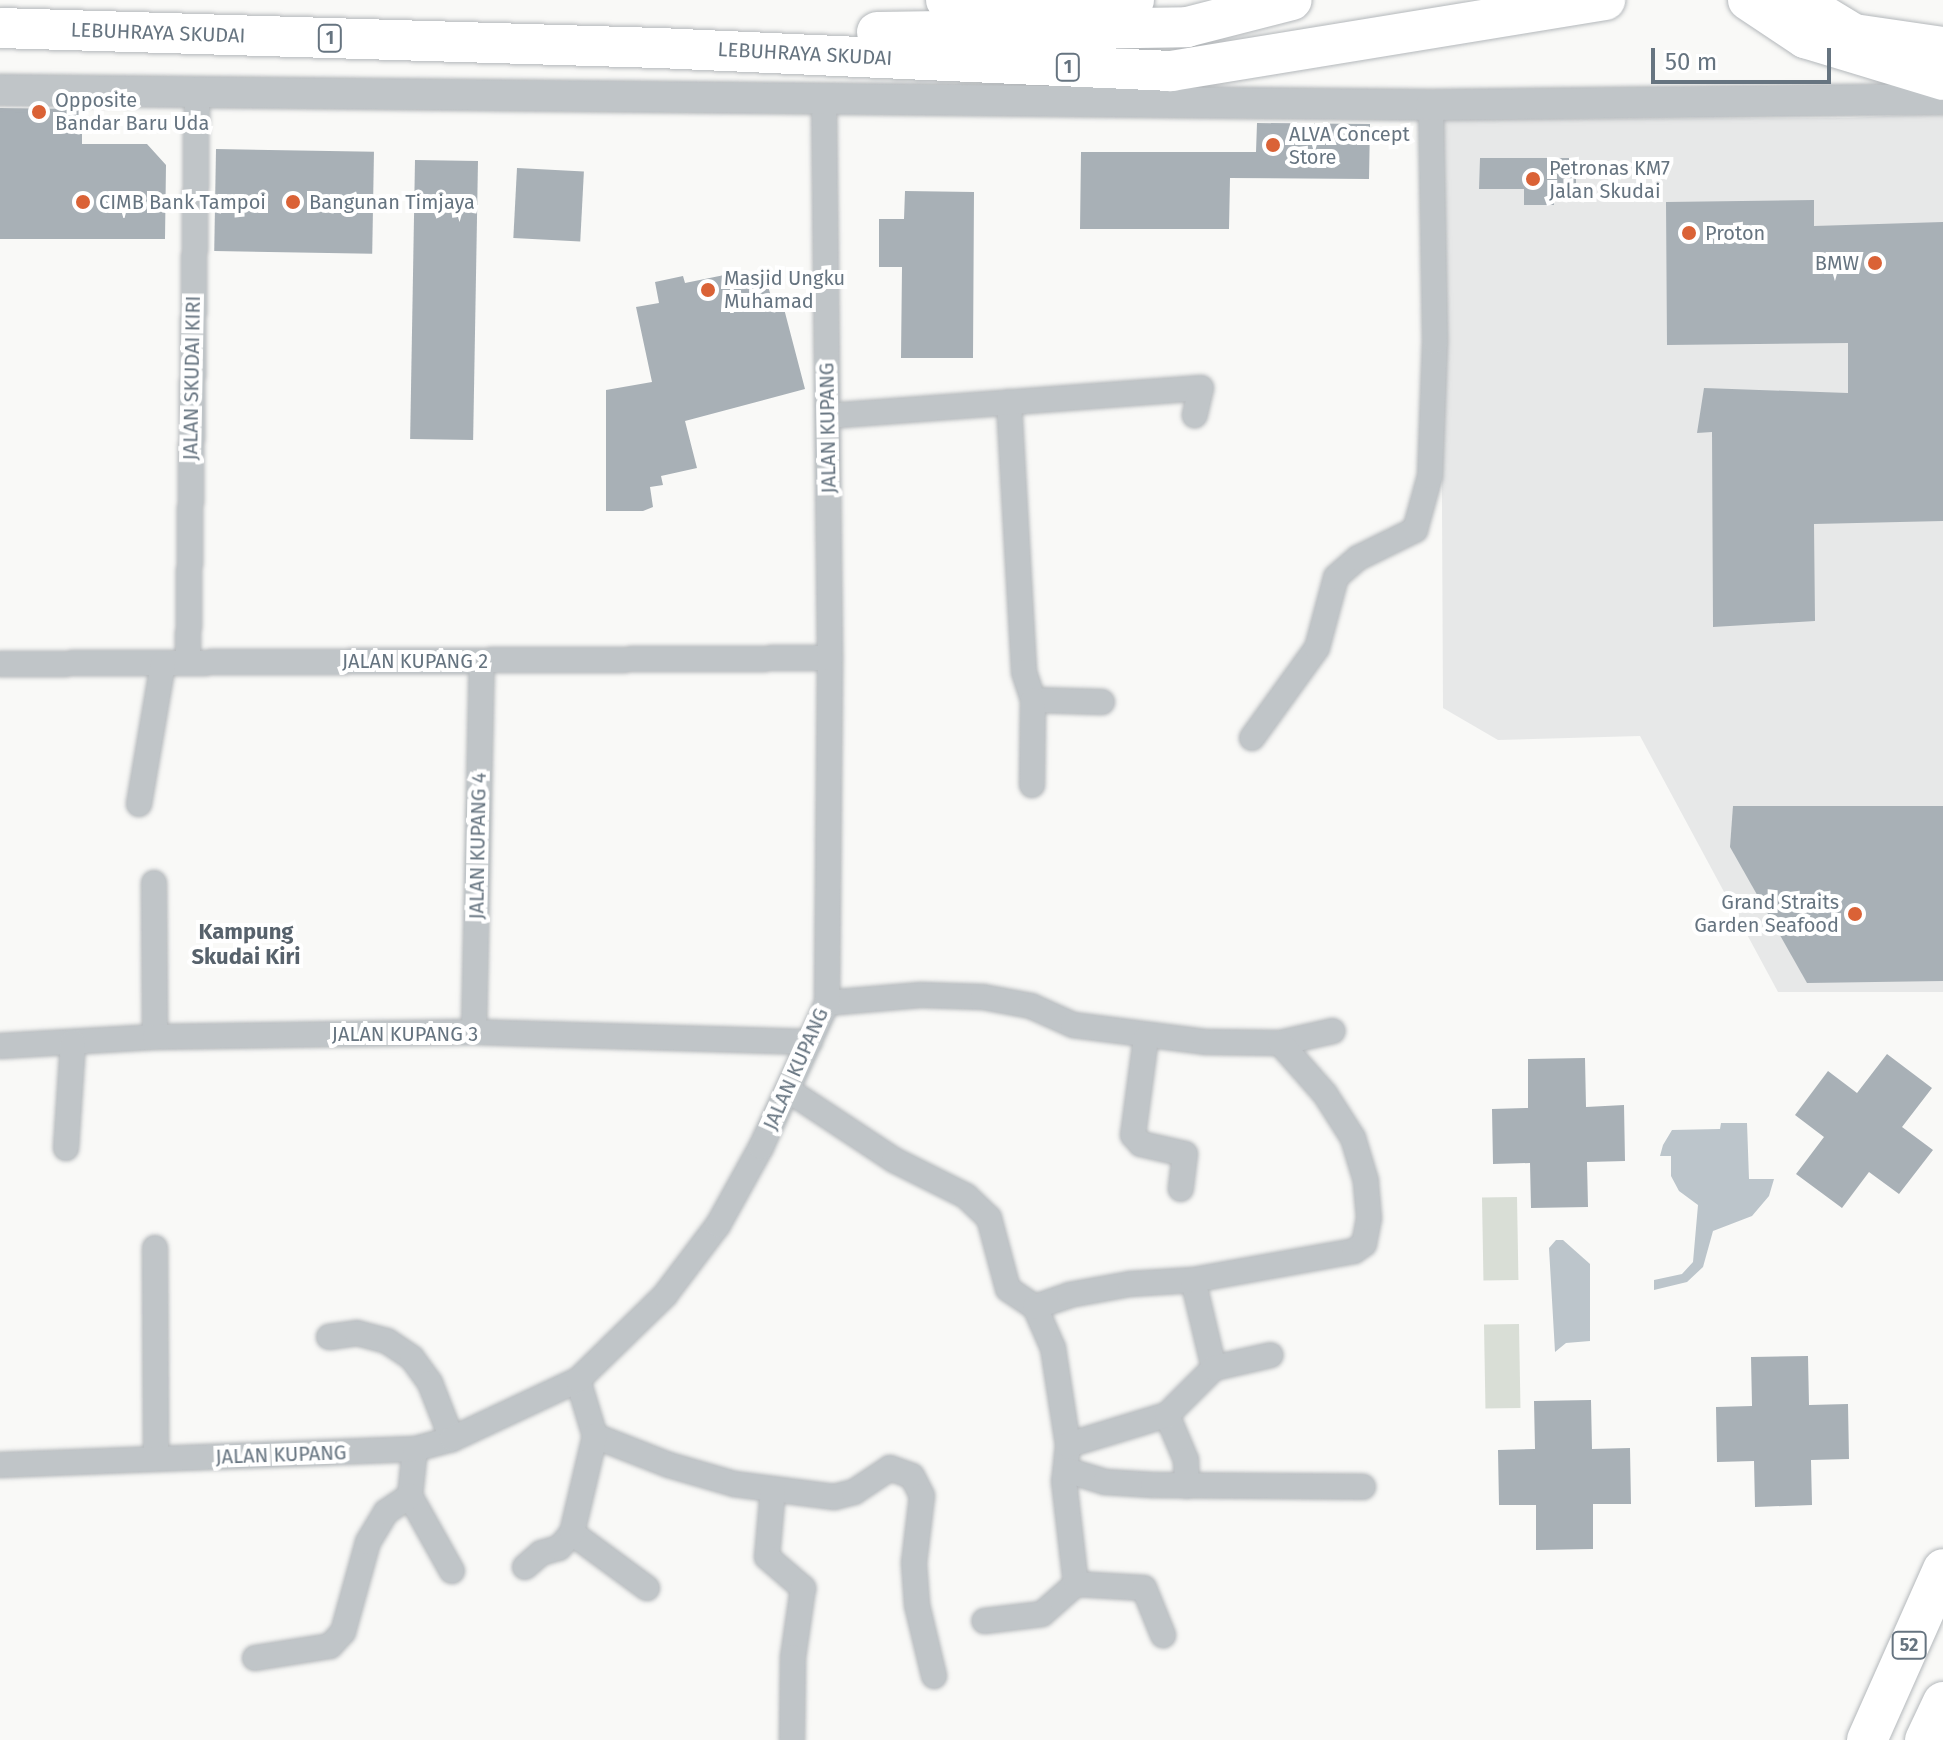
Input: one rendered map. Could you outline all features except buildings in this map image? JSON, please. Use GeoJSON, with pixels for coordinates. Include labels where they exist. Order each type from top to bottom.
{"type":"FeatureCollection","features":[{"type":"Feature","properties":{"kind":"highway"},"geometry":{"type":"LineString","coordinates":[[946,0],[1134,0]]}},
{"type":"Feature","properties":{"kind":"highway"},"geometry":{"type":"LineString","coordinates":[[659,48],[721,32],[1098,32],[1187,27],[1292,0]]}},
{"type":"Feature","properties":{"kind":"highway","name":"LEBUHRAYA SKUDAI"},"geometry":{"type":"LineString","coordinates":[[0,28],[659,48],[1171,71],[1605,0]]}},
{"type":"Feature","properties":{"kind":"highway"},"geometry":{"type":"LineString","coordinates":[[1748,0],[1805,38],[1943,80]]}},
{"type":"Feature","properties":{"kind":"highway"},"geometry":{"type":"LineString","coordinates":[[1798,0],[1854,34],[1943,47]]}},
{"type":"Feature","properties":{"kind":"highway","name":"52"},"geometry":{"type":"LineString","coordinates":[[1864,1734],[1943,1569]]}},
{"type":"Feature","properties":{"kind":"highway"},"geometry":{"type":"LineString","coordinates":[[1925,1740],[1943,1702]]}},
{"type":"Feature","properties":{"kind":"street"},"geometry":{"type":"LineString","coordinates":[[0,90],[1431,105],[1943,99]]}},
{"type":"Feature","properties":{"kind":"street","name":"JALAN SKUDAI KIRI"},"geometry":{"type":"LineString","coordinates":[[188,663],[197,94]]}},
{"type":"Feature","properties":{"kind":"street","name":"JALAN KUPANG"},"geometry":{"type":"LineString","coordinates":[[0,1465],[415,1449],[452,1439],[578,1380],[665,1295],[718,1225],[788,1090],[827,1003],[830,658],[824,99]]}},
{"type":"Feature","properties":{"kind":"street"},"geometry":{"type":"LineString","coordinates":[[1252,738],[1317,648],[1336,577],[1358,558],[1415,530],[1430,476],[1435,341],[1431,105]]}},
{"type":"Feature","properties":{"kind":"street"},"geometry":{"type":"LineString","coordinates":[[828,416],[1201,388],[1195,415]]}},
{"type":"Feature","properties":{"kind":"street"},"geometry":{"type":"LineString","coordinates":[[1009,402],[1024,672],[1033,700],[1032,785]]}},
{"type":"Feature","properties":{"kind":"street","name":"JALAN KUPANG 2"},"geometry":{"type":"LineString","coordinates":[[0,664],[830,658]]}},
{"type":"Feature","properties":{"kind":"street","name":"JALAN KUPANG 4"},"geometry":{"type":"LineString","coordinates":[[474,1032],[482,661]]}},
{"type":"Feature","properties":{"kind":"street"},"geometry":{"type":"LineString","coordinates":[[139,804],[163,663]]}},
{"type":"Feature","properties":{"kind":"street"},"geometry":{"type":"LineString","coordinates":[[1033,700],[1102,702]]}},
{"type":"Feature","properties":{"kind":"street"},"geometry":{"type":"LineString","coordinates":[[154,883],[155,1037]]}},
{"type":"Feature","properties":{"kind":"street"},"geometry":{"type":"LineString","coordinates":[[827,1003],[921,995],[983,997],[1031,1006],[1073,1025],[1146,1038],[1280,1043],[1333,1031]]}},
{"type":"Feature","properties":{"kind":"street","name":"JALAN KUPANG 3"},"geometry":{"type":"LineString","coordinates":[[0,1046],[155,1037],[474,1032],[810,1042]]}},
{"type":"Feature","properties":{"kind":"street"},"geometry":{"type":"LineString","coordinates":[[1146,1038],[1133,1135],[1141,1144],[1185,1154],[1181,1189]]}},
{"type":"Feature","properties":{"kind":"street"},"geometry":{"type":"LineString","coordinates":[[66,1148],[73,1042]]}},
{"type":"Feature","properties":{"kind":"street"},"geometry":{"type":"LineString","coordinates":[[1035,1307],[1130,1284],[1193,1280],[1354,1251],[1368,1233],[1366,1181],[1353,1138],[1325,1094],[1280,1043]]}},
{"type":"Feature","properties":{"kind":"street"},"geometry":{"type":"LineString","coordinates":[[788,1090],[882,1153],[966,1196],[989,1218],[1008,1289],[1035,1307],[1053,1348],[1068,1445],[1066,1470],[1076,1584]]}},
{"type":"Feature","properties":{"kind":"street"},"geometry":{"type":"LineString","coordinates":[[155,1248],[156,1459]]}},
{"type":"Feature","properties":{"kind":"street"},"geometry":{"type":"LineString","coordinates":[[1193,1280],[1214,1368]]}},
{"type":"Feature","properties":{"kind":"street"},"geometry":{"type":"LineString","coordinates":[[329,1337],[357,1333],[387,1341],[412,1358],[430,1383],[452,1439]]}},
{"type":"Feature","properties":{"kind":"street"},"geometry":{"type":"LineString","coordinates":[[1068,1445],[1167,1415],[1214,1368],[1271,1355]]}},
{"type":"Feature","properties":{"kind":"street"},"geometry":{"type":"LineString","coordinates":[[525,1567],[541,1553],[559,1548],[572,1533],[595,1436],[578,1380]]}},
{"type":"Feature","properties":{"kind":"street"},"geometry":{"type":"LineString","coordinates":[[1167,1415],[1186,1460],[1187,1486]]}},
{"type":"Feature","properties":{"kind":"street"},"geometry":{"type":"LineString","coordinates":[[595,1436],[669,1465],[773,1489],[834,1497],[854,1492],[890,1468],[912,1476],[922,1496],[914,1563],[917,1605],[934,1676]]}},
{"type":"Feature","properties":{"kind":"street"},"geometry":{"type":"LineString","coordinates":[[415,1449],[410,1496],[452,1571]]}},
{"type":"Feature","properties":{"kind":"street"},"geometry":{"type":"LineString","coordinates":[[1066,1470],[1105,1482],[1187,1486],[1363,1487]]}},
{"type":"Feature","properties":{"kind":"street"},"geometry":{"type":"LineString","coordinates":[[773,1489],[767,1557],[803,1588],[793,1657],[792,1740]]}},
{"type":"Feature","properties":{"kind":"street"},"geometry":{"type":"LineString","coordinates":[[255,1658],[330,1646],[343,1632],[368,1542],[386,1512],[410,1496]]}},
{"type":"Feature","properties":{"kind":"street"},"geometry":{"type":"LineString","coordinates":[[572,1533],[647,1588]]}},
{"type":"Feature","properties":{"kind":"street"},"geometry":{"type":"LineString","coordinates":[[984,1621],[1042,1614],[1076,1584],[1144,1588],[1163,1635]]}},
{"type":"Feature","properties":{"kind":"shaded area"},"geometry":{"type":"Polygon","coordinates":[[[1943,113],[1943,992],[1778,992],[1640,736],[1498,740],[1443,708],[1440,119],[1849,118],[1943,113]]]}},
{"type":"Feature","properties":{"kind":"shaded area"},"geometry":{"type":"Polygon","coordinates":[[[1721,1123],[1747,1123],[1749,1179],[1774,1179],[1769,1196],[1752,1216],[1713,1231],[1703,1267],[1687,1282],[1654,1290],[1654,1280],[1682,1274],[1693,1262],[1698,1205],[1679,1191],[1671,1176],[1671,1156],[1660,1156],[1663,1145],[1672,1130],[1720,1129],[1721,1123]]]}},
{"type":"Feature","properties":{"kind":"shaded area"},"geometry":{"type":"Polygon","coordinates":[[[1517,1197],[1518,1280],[1483,1281],[1482,1198],[1517,1197]]]}},
{"type":"Feature","properties":{"kind":"shaded area"},"geometry":{"type":"Polygon","coordinates":[[[1556,1240],[1563,1240],[1590,1264],[1590,1341],[1566,1343],[1555,1352],[1549,1248],[1556,1240]]]}},
{"type":"Feature","properties":{"kind":"shaded area"},"geometry":{"type":"Polygon","coordinates":[[[1519,1324],[1520,1408],[1485,1409],[1484,1325],[1519,1324]]]}},
{"type":"Feature","properties":{"kind":"place","name":"Opposite Bandar Baru Uda"},"geometry":{"type":"Point","coordinates":[39,112]}},
{"type":"Feature","properties":{"kind":"place","name":"ALVA Concept Store"},"geometry":{"type":"Point","coordinates":[1273,145]}},
{"type":"Feature","properties":{"kind":"place","name":"Petronas KM7 Jalan Skudai"},"geometry":{"type":"Point","coordinates":[1533,179]}},
{"type":"Feature","properties":{"kind":"place","name":"CIMB Bank Tampoi"},"geometry":{"type":"Point","coordinates":[83,202]}},
{"type":"Feature","properties":{"kind":"place","name":"Bangunan Timjaya"},"geometry":{"type":"Point","coordinates":[293,202]}},
{"type":"Feature","properties":{"kind":"place","name":"Proton"},"geometry":{"type":"Point","coordinates":[1689,233]}},
{"type":"Feature","properties":{"kind":"place","name":"BMW"},"geometry":{"type":"Point","coordinates":[1875,263]}},
{"type":"Feature","properties":{"kind":"place","name":"Masjid Ungku Muhamad"},"geometry":{"type":"Point","coordinates":[708,290]}},
{"type":"Feature","properties":{"kind":"place","name":"Grand Straits Garden Seafood"},"geometry":{"type":"Point","coordinates":[1855,914]}},
{"type":"Feature","properties":{"kind":"district","name":"Kampung Skudai Kiri"},"geometry":{"type":"Point","coordinates":[246,944]}}]}
